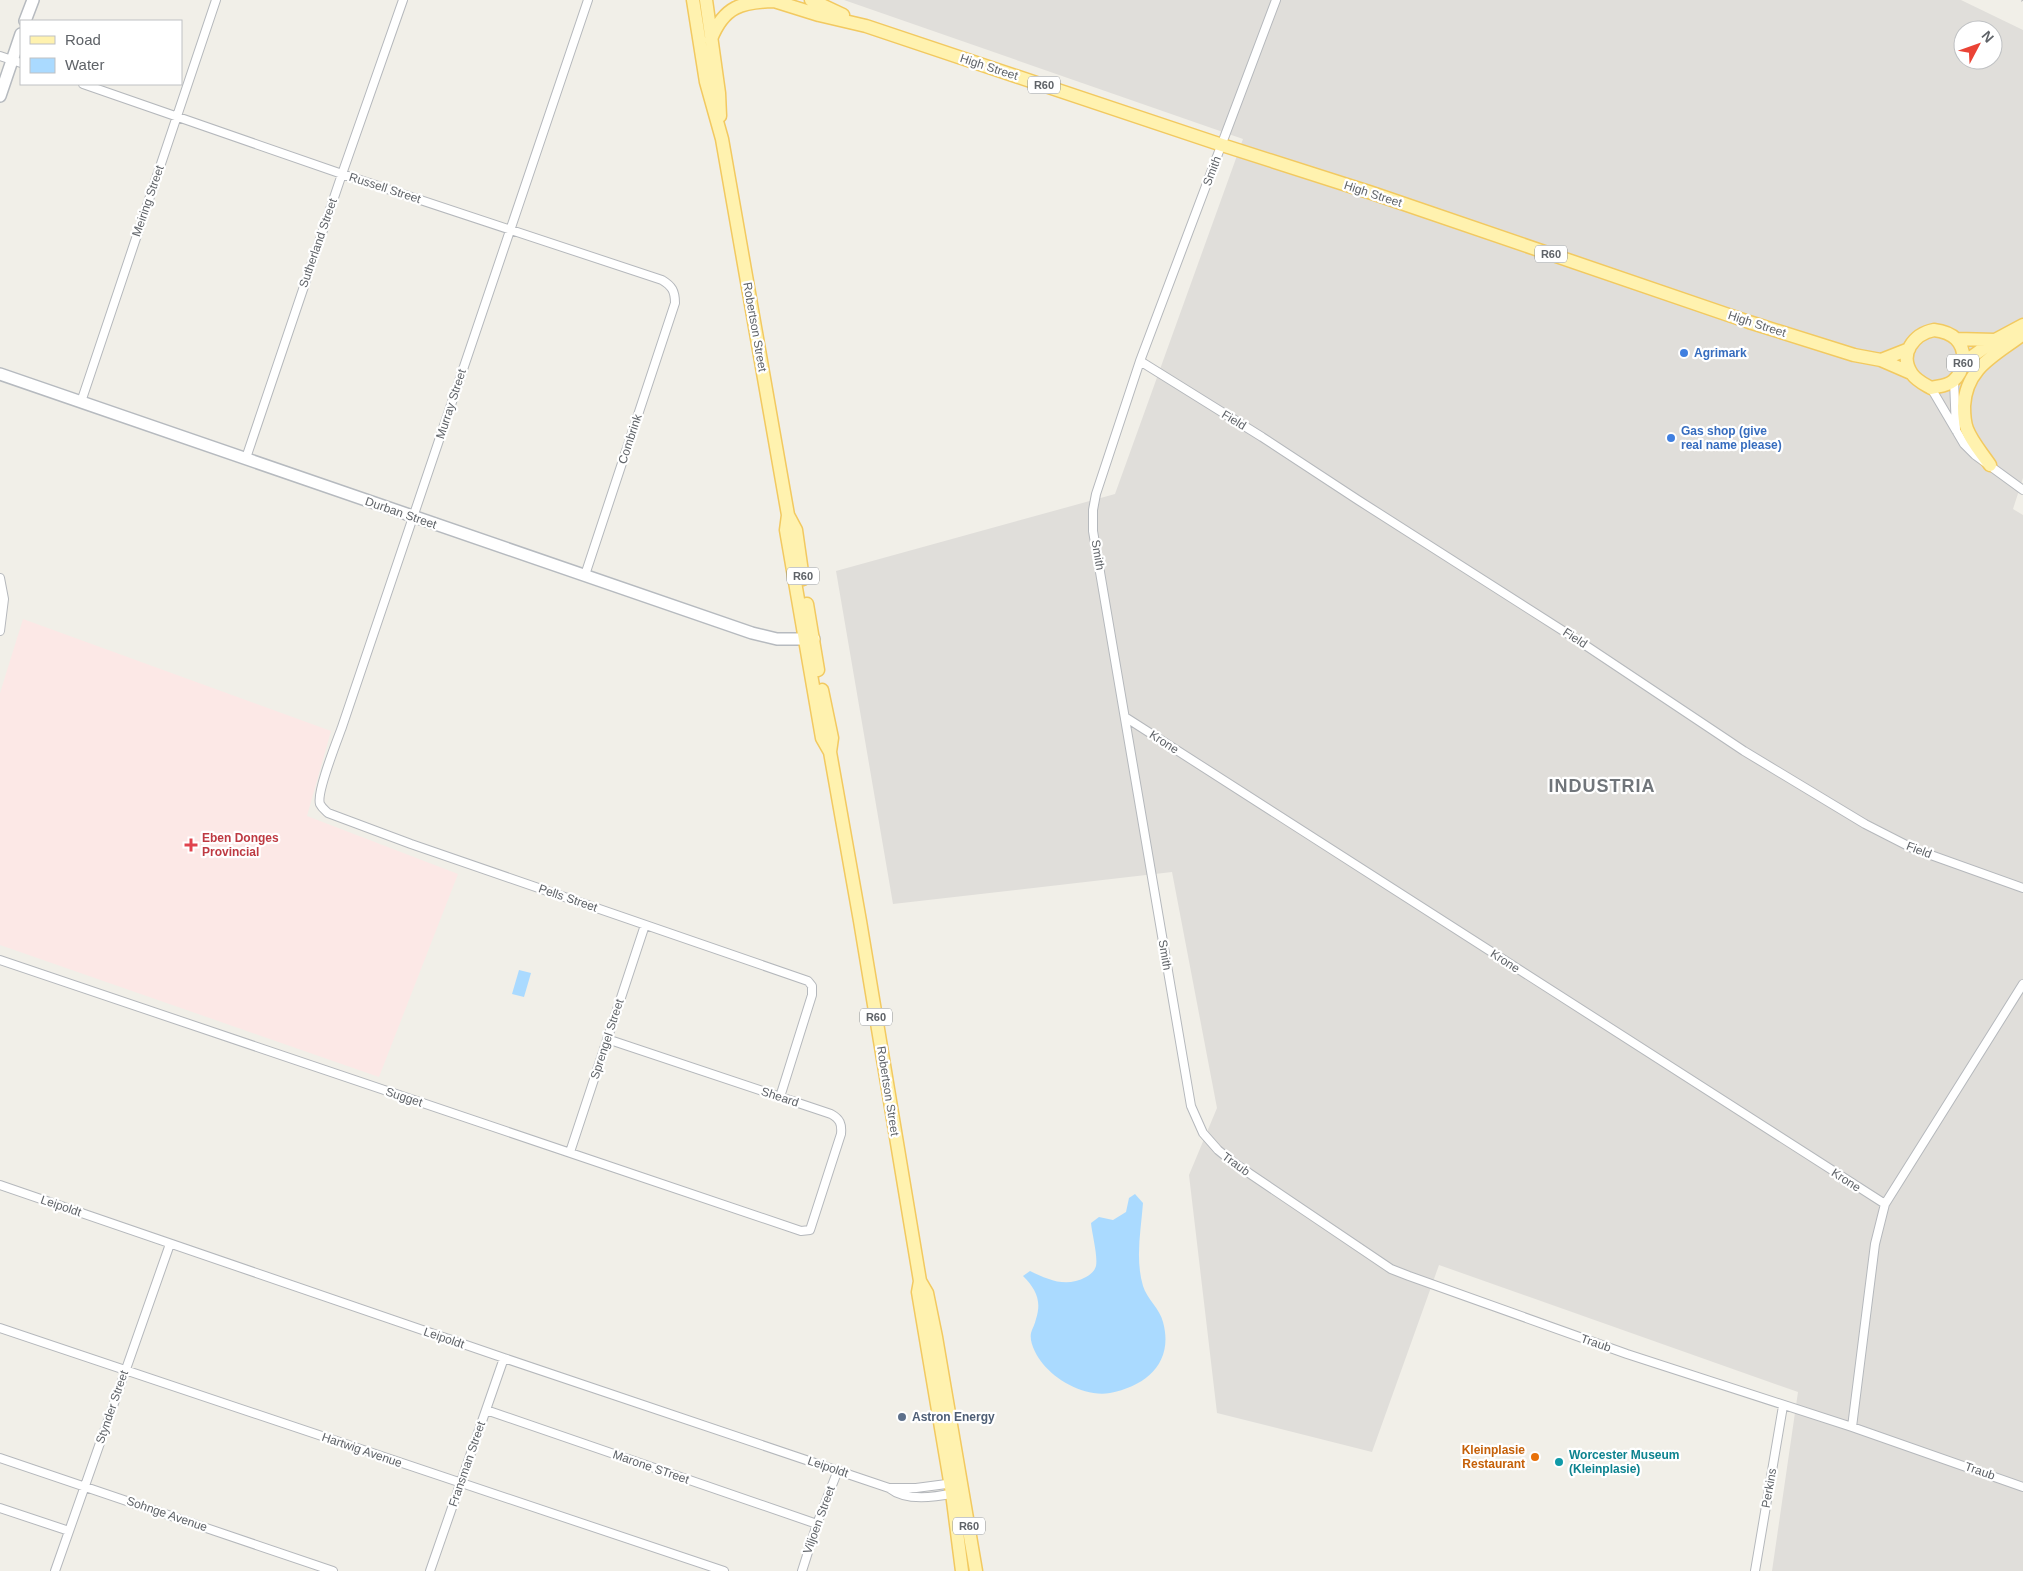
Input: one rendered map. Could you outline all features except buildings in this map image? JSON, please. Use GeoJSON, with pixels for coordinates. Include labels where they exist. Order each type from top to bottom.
{"type":"FeatureCollection","features":[{"type":"Feature","properties":{"kind":"main road","name":"Robertson Street"},"geometry":{"type":"LineString","coordinates":[[693,0],[706,82],[722,139],[788,515],[786,530],[799,603],[809,639],[822,738],[830,752],[860,921],[920,1281],[918,1292],[957,1487],[976,1571]]}},
{"type":"Feature","properties":{"kind":"main road","name":"Robertson Street"},"geometry":{"type":"LineString","coordinates":[[706,0],[719,93],[722,139]]}},
{"type":"Feature","properties":{"kind":"main road"},"geometry":{"type":"LineString","coordinates":[[711,39],[722,18],[736,7],[750,2],[772,0]]}},
{"type":"Feature","properties":{"kind":"main road","name":"High Street"},"geometry":{"type":"LineString","coordinates":[[772,0],[819,15],[866,26],[1372,193],[1763,327],[1862,357],[1881,360],[1911,373],[1918,381],[1931,388]]}},
{"type":"Feature","properties":{"kind":"main road","name":"High Street"},"geometry":{"type":"LineString","coordinates":[[811,0],[866,26]]}},
{"type":"Feature","properties":{"kind":"main road","name":"R60"},"geometry":{"type":"LineString","coordinates":[[1963,363],[1996,340],[2023,325]]}},
{"type":"Feature","properties":{"kind":"main road","name":"R60"},"geometry":{"type":"LineString","coordinates":[[1881,360],[1909,349],[1916,337],[1934,330],[1944,332],[1957,339],[1996,340]]}},
{"type":"Feature","properties":{"kind":"main road"},"geometry":{"type":"LineString","coordinates":[[1990,465],[1966,427],[1964,414],[1965,397],[1970,379],[1977,370],[2023,334]]}},
{"type":"Feature","properties":{"kind":"main road","name":"R60"},"geometry":{"type":"LineString","coordinates":[[1931,388],[1946,385],[1954,380],[1960,372],[1963,363],[1963,353],[1957,339]]}},
{"type":"Feature","properties":{"kind":"main road"},"geometry":{"type":"LineString","coordinates":[[1909,349],[1907,360],[1911,373]]}},
{"type":"Feature","properties":{"kind":"main road","name":"Robertson Street"},"geometry":{"type":"LineString","coordinates":[[957,1487],[962,1571]]}},
{"type":"Feature","properties":{"kind":"street"},"geometry":{"type":"LineString","coordinates":[[26,20],[33,0]]}},
{"type":"Feature","properties":{"kind":"street","name":"Meiring Street"},"geometry":{"type":"LineString","coordinates":[[80,402],[216,0]]}},
{"type":"Feature","properties":{"kind":"street","name":"Sutherland Street"},"geometry":{"type":"LineString","coordinates":[[246,458],[403,0]]}},
{"type":"Feature","properties":{"kind":"street","name":"Murray Street"},"geometry":{"type":"LineString","coordinates":[[323,808],[320,801],[321,790],[414,518],[509,229],[588,0]]}},
{"type":"Feature","properties":{"kind":"street","name":"Smith"},"geometry":{"type":"LineString","coordinates":[[1203,1133],[1191,1106],[1093,531],[1093,510],[1096,494],[1140,361],[1276,0]]}},
{"type":"Feature","properties":{"kind":"street"},"geometry":{"type":"LineString","coordinates":[[0,96],[17,62],[20,41]]}},
{"type":"Feature","properties":{"kind":"street"},"geometry":{"type":"LineString","coordinates":[[0,56],[17,62]]}},
{"type":"Feature","properties":{"kind":"street","name":"Russell Street"},"geometry":{"type":"LineString","coordinates":[[86,85],[177,115],[342,174],[662,280],[673,288],[675,303]]}},
{"type":"Feature","properties":{"kind":"street","name":"Combrink"},"geometry":{"type":"LineString","coordinates":[[585,576],[675,303]]}},
{"type":"Feature","properties":{"kind":"street","name":"Field"},"geometry":{"type":"LineString","coordinates":[[1140,361],[1262,437],[1579,641],[1744,751],[1865,824],[1914,849],[2023,888]]}},
{"type":"Feature","properties":{"kind":"street","name":"Durban Street"},"geometry":{"type":"LineString","coordinates":[[0,374],[752,633],[777,639],[809,639]]}},
{"type":"Feature","properties":{"kind":"street"},"geometry":{"type":"LineString","coordinates":[[1954,380],[1956,432]]}},
{"type":"Feature","properties":{"kind":"street"},"geometry":{"type":"LineString","coordinates":[[1931,388],[1964,444],[2023,490]]}},
{"type":"Feature","properties":{"kind":"street"},"geometry":{"type":"LineString","coordinates":[[0,578],[4,599],[0,631]]}},
{"type":"Feature","properties":{"kind":"street","name":"Krone"},"geometry":{"type":"LineString","coordinates":[[1125,717],[1886,1204]]}},
{"type":"Feature","properties":{"kind":"street","name":"Pells Street"},"geometry":{"type":"LineString","coordinates":[[323,808],[328,813],[411,844],[805,980],[812,986],[812,995],[780,1097]]}},
{"type":"Feature","properties":{"kind":"street","name":"Sprengel Street"},"geometry":{"type":"LineString","coordinates":[[570,1152],[645,925]]}},
{"type":"Feature","properties":{"kind":"street","name":"Sugget"},"geometry":{"type":"LineString","coordinates":[[0,960],[808,1232]]}},
{"type":"Feature","properties":{"kind":"street"},"geometry":{"type":"LineString","coordinates":[[1852,1427],[1875,1244],[1886,1204],[2023,984]]}},
{"type":"Feature","properties":{"kind":"street","name":"Sheard"},"geometry":{"type":"LineString","coordinates":[[607,1039],[831,1114],[839,1120],[842,1126],[841,1134],[811,1228],[808,1232]]}},
{"type":"Feature","properties":{"kind":"street","name":"Traub"},"geometry":{"type":"LineString","coordinates":[[1203,1133],[1218,1150],[1234,1163],[1391,1269],[1609,1348],[1852,1427],[2023,1487]]}},
{"type":"Feature","properties":{"kind":"street","name":"Leipoldt"},"geometry":{"type":"LineString","coordinates":[[0,1184],[170,1244],[889,1488],[957,1487]]}},
{"type":"Feature","properties":{"kind":"street","name":"Stynder Street"},"geometry":{"type":"LineString","coordinates":[[55,1571],[170,1244]]}},
{"type":"Feature","properties":{"kind":"street","name":"Hartwig Avenue"},"geometry":{"type":"LineString","coordinates":[[0,1328],[724,1571]]}},
{"type":"Feature","properties":{"kind":"street","name":"Fransman Street"},"geometry":{"type":"LineString","coordinates":[[430,1571],[504,1358]]}},
{"type":"Feature","properties":{"kind":"street","name":"Perkins"},"geometry":{"type":"LineString","coordinates":[[1755,1571],[1783,1406]]}},
{"type":"Feature","properties":{"kind":"street","name":"Marone STreet"},"geometry":{"type":"LineString","coordinates":[[486,1410],[817,1524]]}},
{"type":"Feature","properties":{"kind":"street","name":"Sohnge Avenue"},"geometry":{"type":"LineString","coordinates":[[0,1458],[333,1571]]}},
{"type":"Feature","properties":{"kind":"street","name":"Viljoen Street"},"geometry":{"type":"LineString","coordinates":[[802,1571],[817,1524],[838,1470]]}},
{"type":"Feature","properties":{"kind":"street"},"geometry":{"type":"LineString","coordinates":[[0,1508],[69,1531]]}},
{"type":"Feature","properties":{"kind":"shaded area"},"geometry":{"type":"Polygon","coordinates":[[[844,0],[1961,0],[2002,20],[1953,20],[1953,70],[2003,70],[2003,20],[2023,30],[2023,478],[2013,509],[2023,515],[2023,1571],[1772,1571],[1798,1392],[1439,1265],[1372,1452],[1217,1413],[1189,1175],[1217,1108],[1172,872],[893,904],[836,571],[1115,494],[1243,139],[844,0]]]}},
{"type":"Feature","properties":{"kind":"shaded area","name":"Eben Donges Provincial"},"geometry":{"type":"Polygon","coordinates":[[[23,619],[331,731],[307,816],[458,874],[379,1077],[0,945],[0,693],[23,619]]]}},
{"type":"Feature","properties":{"kind":"water"},"geometry":{"type":"Polygon","coordinates":[[[519,970],[531,973],[524,997],[512,994],[519,970]]]}},
{"type":"Feature","properties":{"kind":"water"},"geometry":{"type":"Polygon","coordinates":[[[1135,1194],[1143,1203],[1139,1244],[1141,1276],[1145,1291],[1163,1322],[1165,1349],[1155,1370],[1135,1385],[1110,1393],[1092,1393],[1073,1387],[1056,1377],[1036,1354],[1032,1345],[1031,1333],[1038,1313],[1038,1301],[1031,1286],[1023,1276],[1030,1271],[1058,1282],[1071,1282],[1092,1273],[1096,1266],[1096,1251],[1091,1223],[1099,1217],[1113,1220],[1126,1212],[1129,1198],[1135,1194]]]}},
{"type":"Feature","properties":{"kind":"place","name":"Agrimark"},"geometry":{"type":"Point","coordinates":[1684,353]}},
{"type":"Feature","properties":{"kind":"place","name":"Gas shop (give real name please)"},"geometry":{"type":"Point","coordinates":[1671,438]}},
{"type":"Feature","properties":{"kind":"place","name":"Eben Donges Provincial"},"geometry":{"type":"Point","coordinates":[191,845]}},
{"type":"Feature","properties":{"kind":"place","name":"Astron Energy"},"geometry":{"type":"Point","coordinates":[902,1417]}},
{"type":"Feature","properties":{"kind":"place","name":"Kleinplasie Restaurant"},"geometry":{"type":"Point","coordinates":[1535,1457]}},
{"type":"Feature","properties":{"kind":"place","name":"Worcester Museum (Kleinplasie)"},"geometry":{"type":"Point","coordinates":[1559,1462]}},
{"type":"Feature","properties":{"kind":"district","name":"INDUSTRIA"},"geometry":{"type":"Point","coordinates":[1602,786]}}]}
